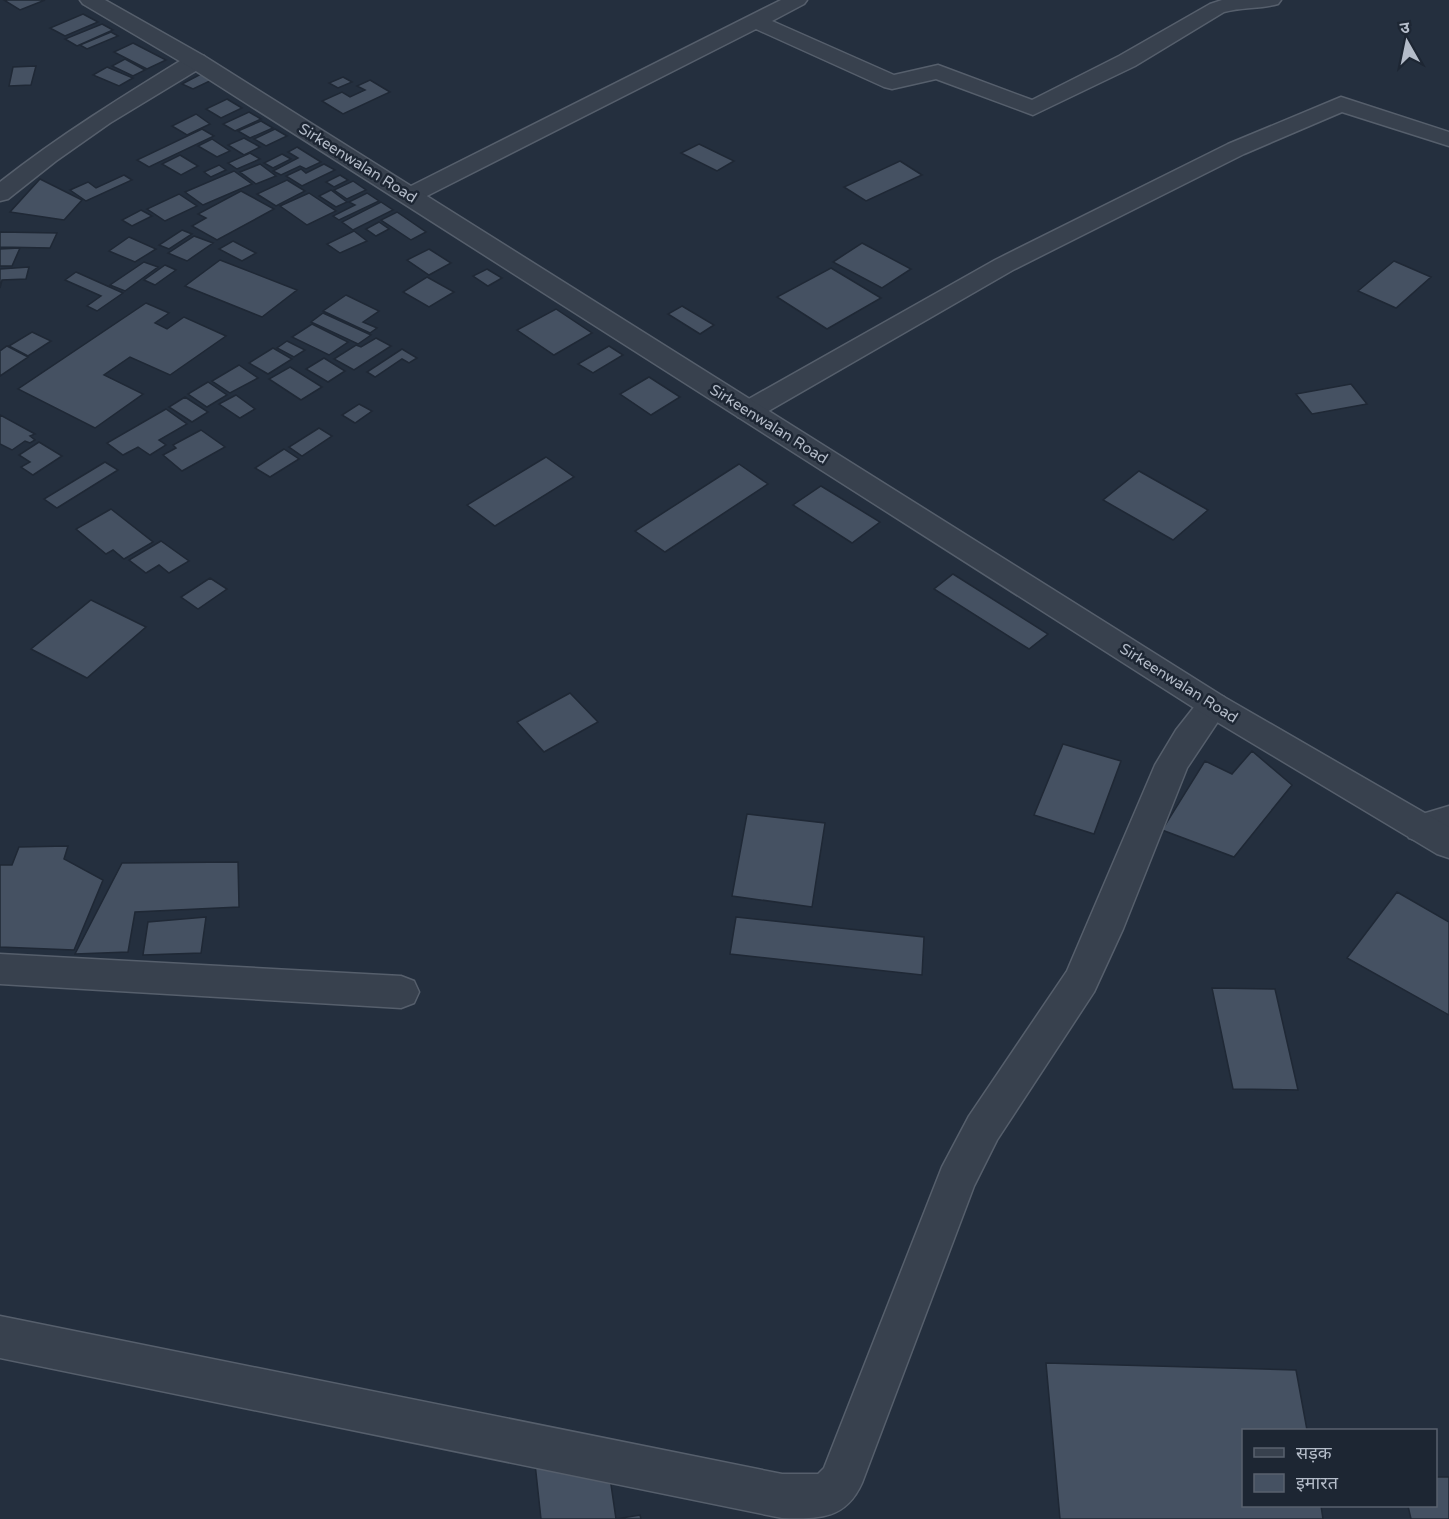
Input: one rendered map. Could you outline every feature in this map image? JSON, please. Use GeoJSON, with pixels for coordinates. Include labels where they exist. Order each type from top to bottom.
{"type":"FeatureCollection","features":[{"type":"Feature","properties":{"kind":"street","name":"Sirkeenwalan Road"},"geometry":{"type":"LineString","coordinates":[[90,0],[196,61],[1213,705],[1440,830]]}},
{"type":"Feature","properties":{"kind":"street"},"geometry":{"type":"LineString","coordinates":[[409,196],[797,0]]}},
{"type":"Feature","properties":{"kind":"street"},"geometry":{"type":"LineString","coordinates":[[755,21],[892,82],[938,72],[1033,108],[1127,61],[1217,8],[1238,2],[1271,0]]}},
{"type":"Feature","properties":{"kind":"street"},"geometry":{"type":"LineString","coordinates":[[2,190],[102,118],[196,61]]}},
{"type":"Feature","properties":{"kind":"street"},"geometry":{"type":"LineString","coordinates":[[748,411],[1005,265],[1236,149],[1341,104],[1449,139]]}},
{"type":"Feature","properties":{"kind":"street"},"geometry":{"type":"LineString","coordinates":[[0,1337],[782,1496],[804,1498],[822,1507],[840,1483],[956,1180],[983,1128],[1081,981],[1105,929],[1172,765],[1213,705]]}},
{"type":"Feature","properties":{"kind":"street"},"geometry":{"type":"LineString","coordinates":[[0,969],[401,992]]}},
{"type":"Feature","properties":{"kind":"building"},"geometry":{"type":"Polygon","coordinates":[[[4,0],[45,0],[20,10],[4,0]]]}},
{"type":"Feature","properties":{"kind":"building"},"geometry":{"type":"Polygon","coordinates":[[[83,14],[98,22],[65,36],[50,28],[83,14]]]}},
{"type":"Feature","properties":{"kind":"building"},"geometry":{"type":"Polygon","coordinates":[[[102,24],[113,30],[77,46],[65,39],[102,24]]]}},
{"type":"Feature","properties":{"kind":"building"},"geometry":{"type":"Polygon","coordinates":[[[111,32],[118,36],[87,49],[80,45],[111,32]]]}},
{"type":"Feature","properties":{"kind":"building"},"geometry":{"type":"Polygon","coordinates":[[[133,43],[166,60],[147,69],[114,52],[133,43]]]}},
{"type":"Feature","properties":{"kind":"building"},"geometry":{"type":"Polygon","coordinates":[[[125,59],[145,70],[133,76],[112,66],[125,59]]]}},
{"type":"Feature","properties":{"kind":"building"},"geometry":{"type":"Polygon","coordinates":[[[36,66],[31,85],[9,86],[13,67],[36,66]]]}},
{"type":"Feature","properties":{"kind":"building"},"geometry":{"type":"Polygon","coordinates":[[[107,67],[133,78],[119,86],[93,75],[107,67]]]}},
{"type":"Feature","properties":{"kind":"building"},"geometry":{"type":"Polygon","coordinates":[[[201,74],[212,80],[193,89],[182,84],[201,74]]]}},
{"type":"Feature","properties":{"kind":"building"},"geometry":{"type":"Polygon","coordinates":[[[343,77],[352,82],[338,88],[329,83],[343,77]]]}},
{"type":"Feature","properties":{"kind":"building"},"geometry":{"type":"Polygon","coordinates":[[[370,80],[390,92],[343,114],[322,101],[342,92],[350,97],[365,90],[357,86],[370,80]]]}},
{"type":"Feature","properties":{"kind":"building"},"geometry":{"type":"Polygon","coordinates":[[[227,99],[242,108],[221,118],[206,109],[227,99]]]}},
{"type":"Feature","properties":{"kind":"building"},"geometry":{"type":"Polygon","coordinates":[[[249,112],[261,119],[235,131],[223,124],[249,112]]]}},
{"type":"Feature","properties":{"kind":"building"},"geometry":{"type":"Polygon","coordinates":[[[196,114],[210,124],[187,135],[172,126],[196,114]]]}},
{"type":"Feature","properties":{"kind":"building"},"geometry":{"type":"Polygon","coordinates":[[[261,121],[273,128],[250,138],[238,131],[261,121]]]}},
{"type":"Feature","properties":{"kind":"building"},"geometry":{"type":"Polygon","coordinates":[[[202,129],[214,136],[149,167],[137,160],[202,129]]]}},
{"type":"Feature","properties":{"kind":"building"},"geometry":{"type":"Polygon","coordinates":[[[275,129],[287,136],[266,146],[254,139],[275,129]]]}},
{"type":"Feature","properties":{"kind":"building"},"geometry":{"type":"Polygon","coordinates":[[[244,138],[260,147],[244,155],[228,145],[244,138]]]}},
{"type":"Feature","properties":{"kind":"building"},"geometry":{"type":"Polygon","coordinates":[[[212,139],[230,151],[217,157],[198,146],[212,139]]]}},
{"type":"Feature","properties":{"kind":"building"},"geometry":{"type":"Polygon","coordinates":[[[699,144],[734,161],[717,171],[681,153],[699,144]]]}},
{"type":"Feature","properties":{"kind":"building"},"geometry":{"type":"Polygon","coordinates":[[[297,147],[321,162],[306,169],[300,166],[281,175],[273,171],[298,158],[288,152],[297,147]]]}},
{"type":"Feature","properties":{"kind":"building"},"geometry":{"type":"Polygon","coordinates":[[[250,153],[260,159],[237,169],[228,163],[250,153]]]}},
{"type":"Feature","properties":{"kind":"building"},"geometry":{"type":"Polygon","coordinates":[[[282,154],[291,159],[273,168],[264,163],[282,154]]]}},
{"type":"Feature","properties":{"kind":"building"},"geometry":{"type":"Polygon","coordinates":[[[180,155],[198,166],[181,175],[162,164],[180,155]]]}},
{"type":"Feature","properties":{"kind":"building"},"geometry":{"type":"Polygon","coordinates":[[[900,161],[922,175],[866,201],[844,187],[900,161]]]}},
{"type":"Feature","properties":{"kind":"building"},"geometry":{"type":"Polygon","coordinates":[[[260,164],[276,176],[256,184],[240,172],[260,164]]]}},
{"type":"Feature","properties":{"kind":"building"},"geometry":{"type":"Polygon","coordinates":[[[324,164],[335,170],[302,186],[286,176],[301,169],[306,173],[324,164]]]}},
{"type":"Feature","properties":{"kind":"building"},"geometry":{"type":"Polygon","coordinates":[[[219,165],[226,170],[211,177],[204,172],[219,165]]]}},
{"type":"Feature","properties":{"kind":"building"},"geometry":{"type":"Polygon","coordinates":[[[234,171],[252,184],[203,205],[185,192],[234,171]]]}},
{"type":"Feature","properties":{"kind":"building"},"geometry":{"type":"Polygon","coordinates":[[[124,175],[132,180],[86,201],[70,190],[88,182],[96,188],[124,175]]]}},
{"type":"Feature","properties":{"kind":"building"},"geometry":{"type":"Polygon","coordinates":[[[340,175],[348,180],[334,187],[326,182],[340,175]]]}},
{"type":"Feature","properties":{"kind":"building"},"geometry":{"type":"Polygon","coordinates":[[[40,179],[82,200],[64,220],[10,212],[40,179]]]}},
{"type":"Feature","properties":{"kind":"building"},"geometry":{"type":"Polygon","coordinates":[[[287,180],[305,191],[276,206],[257,194],[287,180]]]}},
{"type":"Feature","properties":{"kind":"building"},"geometry":{"type":"Polygon","coordinates":[[[353,181],[366,190],[347,199],[334,190],[353,181]]]}},
{"type":"Feature","properties":{"kind":"building"},"geometry":{"type":"Polygon","coordinates":[[[331,190],[347,202],[336,207],[319,196],[331,190]]]}},
{"type":"Feature","properties":{"kind":"building"},"geometry":{"type":"Polygon","coordinates":[[[241,191],[274,209],[217,240],[192,226],[206,218],[198,214],[241,191]]]}},
{"type":"Feature","properties":{"kind":"building"},"geometry":{"type":"Polygon","coordinates":[[[309,193],[336,211],[307,225],[280,206],[309,193]]]}},
{"type":"Feature","properties":{"kind":"building"},"geometry":{"type":"Polygon","coordinates":[[[367,193],[379,201],[339,220],[333,216],[355,205],[349,202],[367,193]]]}},
{"type":"Feature","properties":{"kind":"building"},"geometry":{"type":"Polygon","coordinates":[[[179,194],[197,206],[165,221],[147,209],[179,194]]]}},
{"type":"Feature","properties":{"kind":"building"},"geometry":{"type":"Polygon","coordinates":[[[381,202],[393,210],[353,230],[342,222],[381,202]]]}},
{"type":"Feature","properties":{"kind":"building"},"geometry":{"type":"Polygon","coordinates":[[[141,210],[152,216],[132,226],[122,220],[141,210]]]}},
{"type":"Feature","properties":{"kind":"building"},"geometry":{"type":"Polygon","coordinates":[[[397,212],[426,232],[411,240],[381,220],[397,212]]]}},
{"type":"Feature","properties":{"kind":"building"},"geometry":{"type":"Polygon","coordinates":[[[379,222],[389,229],[376,236],[366,229],[379,222]]]}},
{"type":"Feature","properties":{"kind":"building"},"geometry":{"type":"Polygon","coordinates":[[[182,230],[192,234],[169,249],[159,245],[182,230]]]}},
{"type":"Feature","properties":{"kind":"building"},"geometry":{"type":"Polygon","coordinates":[[[354,231],[367,241],[340,253],[327,244],[354,231]]]}},
{"type":"Feature","properties":{"kind":"building"},"geometry":{"type":"Polygon","coordinates":[[[0,232],[57,233],[50,248],[0,247],[0,232]]]}},
{"type":"Feature","properties":{"kind":"building"},"geometry":{"type":"Polygon","coordinates":[[[194,236],[213,243],[187,261],[168,253],[194,236]]]}},
{"type":"Feature","properties":{"kind":"building"},"geometry":{"type":"Polygon","coordinates":[[[129,237],[156,249],[135,262],[109,251],[129,237]]]}},
{"type":"Feature","properties":{"kind":"building"},"geometry":{"type":"Polygon","coordinates":[[[233,241],[256,253],[242,261],[219,249],[233,241]]]}},
{"type":"Feature","properties":{"kind":"building"},"geometry":{"type":"Polygon","coordinates":[[[862,243],[911,269],[882,288],[833,262],[862,243]]]}},
{"type":"Feature","properties":{"kind":"building"},"geometry":{"type":"Polygon","coordinates":[[[20,248],[12,266],[0,266],[0,249],[20,248]]]}},
{"type":"Feature","properties":{"kind":"building"},"geometry":{"type":"Polygon","coordinates":[[[429,249],[451,263],[429,275],[407,260],[429,249]]]}},
{"type":"Feature","properties":{"kind":"building"},"geometry":{"type":"Polygon","coordinates":[[[220,260],[297,290],[262,317],[185,286],[220,260]]]}},
{"type":"Feature","properties":{"kind":"building"},"geometry":{"type":"Polygon","coordinates":[[[1394,261],[1431,277],[1396,308],[1358,291],[1394,261]]]}},
{"type":"Feature","properties":{"kind":"building"},"geometry":{"type":"Polygon","coordinates":[[[144,262],[158,267],[125,291],[110,285],[144,262]]]}},
{"type":"Feature","properties":{"kind":"building"},"geometry":{"type":"Polygon","coordinates":[[[165,265],[176,270],[155,285],[144,280],[165,265]]]}},
{"type":"Feature","properties":{"kind":"building"},"geometry":{"type":"Polygon","coordinates":[[[29,267],[26,279],[2,280],[0,288],[0,269],[29,267]]]}},
{"type":"Feature","properties":{"kind":"building"},"geometry":{"type":"Polygon","coordinates":[[[831,268],[881,298],[827,329],[777,297],[831,268]]]}},
{"type":"Feature","properties":{"kind":"building"},"geometry":{"type":"Polygon","coordinates":[[[487,269],[502,278],[488,286],[473,276],[487,269]]]}},
{"type":"Feature","properties":{"kind":"building"},"geometry":{"type":"Polygon","coordinates":[[[76,272],[123,293],[97,311],[87,306],[101,296],[65,280],[76,272]]]}},
{"type":"Feature","properties":{"kind":"building"},"geometry":{"type":"Polygon","coordinates":[[[427,277],[454,292],[429,307],[403,292],[427,277]]]}},
{"type":"Feature","properties":{"kind":"building"},"geometry":{"type":"Polygon","coordinates":[[[346,295],[379,311],[363,322],[377,328],[370,333],[323,311],[346,295]]]}},
{"type":"Feature","properties":{"kind":"building"},"geometry":{"type":"Polygon","coordinates":[[[146,303],[169,313],[155,323],[167,329],[184,317],[226,336],[170,375],[130,357],[104,375],[143,394],[95,428],[18,389],[146,303]]]}},
{"type":"Feature","properties":{"kind":"building"},"geometry":{"type":"Polygon","coordinates":[[[682,306],[714,325],[700,334],[668,314],[682,306]]]}},
{"type":"Feature","properties":{"kind":"building"},"geometry":{"type":"Polygon","coordinates":[[[556,309],[592,333],[554,355],[517,330],[556,309]]]}},
{"type":"Feature","properties":{"kind":"building"},"geometry":{"type":"Polygon","coordinates":[[[323,313],[371,335],[358,344],[311,322],[323,313]]]}},
{"type":"Feature","properties":{"kind":"building"},"geometry":{"type":"Polygon","coordinates":[[[312,324],[348,342],[329,355],[292,337],[312,324]]]}},
{"type":"Feature","properties":{"kind":"building"},"geometry":{"type":"Polygon","coordinates":[[[32,332],[51,341],[28,356],[9,346],[32,332]]]}},
{"type":"Feature","properties":{"kind":"building"},"geometry":{"type":"Polygon","coordinates":[[[376,338],[391,346],[354,370],[334,359],[356,345],[361,347],[376,338]]]}},
{"type":"Feature","properties":{"kind":"building"},"geometry":{"type":"Polygon","coordinates":[[[287,341],[305,350],[294,357],[277,348],[287,341]]]}},
{"type":"Feature","properties":{"kind":"building"},"geometry":{"type":"Polygon","coordinates":[[[7,346],[28,357],[0,376],[0,351],[7,346]]]}},
{"type":"Feature","properties":{"kind":"building"},"geometry":{"type":"Polygon","coordinates":[[[609,346],[623,355],[593,373],[578,364],[609,346]]]}},
{"type":"Feature","properties":{"kind":"building"},"geometry":{"type":"Polygon","coordinates":[[[273,348],[292,359],[268,374],[249,363],[273,348]]]}},
{"type":"Feature","properties":{"kind":"building"},"geometry":{"type":"Polygon","coordinates":[[[402,349],[417,358],[409,363],[402,359],[375,377],[367,372],[402,349]]]}},
{"type":"Feature","properties":{"kind":"building"},"geometry":{"type":"Polygon","coordinates":[[[324,358],[345,371],[328,382],[306,369],[324,358]]]}},
{"type":"Feature","properties":{"kind":"building"},"geometry":{"type":"Polygon","coordinates":[[[239,365],[258,378],[230,393],[212,381],[239,365]]]}},
{"type":"Feature","properties":{"kind":"building"},"geometry":{"type":"Polygon","coordinates":[[[290,367],[322,387],[301,400],[269,379],[290,367]]]}},
{"type":"Feature","properties":{"kind":"building"},"geometry":{"type":"Polygon","coordinates":[[[649,377],[680,397],[651,415],[620,394],[649,377]]]}},
{"type":"Feature","properties":{"kind":"building"},"geometry":{"type":"Polygon","coordinates":[[[208,382],[227,395],[207,407],[188,394],[208,382]]]}},
{"type":"Feature","properties":{"kind":"building"},"geometry":{"type":"Polygon","coordinates":[[[1351,384],[1367,404],[1312,414],[1296,394],[1351,384]]]}},
{"type":"Feature","properties":{"kind":"building"},"geometry":{"type":"Polygon","coordinates":[[[236,395],[255,409],[240,418],[219,404],[236,395]]]}},
{"type":"Feature","properties":{"kind":"building"},"geometry":{"type":"Polygon","coordinates":[[[185,397],[208,412],[192,422],[169,407],[185,397]]]}},
{"type":"Feature","properties":{"kind":"building"},"geometry":{"type":"Polygon","coordinates":[[[359,404],[372,411],[355,423],[342,415],[359,404]]]}},
{"type":"Feature","properties":{"kind":"building"},"geometry":{"type":"Polygon","coordinates":[[[166,409],[187,424],[159,440],[166,445],[150,455],[138,447],[123,455],[107,443],[166,409]]]}},
{"type":"Feature","properties":{"kind":"building"},"geometry":{"type":"Polygon","coordinates":[[[0,415],[35,434],[30,436],[35,440],[30,443],[25,441],[12,450],[0,444],[0,415]]]}},
{"type":"Feature","properties":{"kind":"building"},"geometry":{"type":"Polygon","coordinates":[[[319,428],[332,436],[302,456],[289,447],[319,428]]]}},
{"type":"Feature","properties":{"kind":"building"},"geometry":{"type":"Polygon","coordinates":[[[201,430],[225,447],[182,471],[163,455],[176,448],[173,445],[201,430]]]}},
{"type":"Feature","properties":{"kind":"building"},"geometry":{"type":"Polygon","coordinates":[[[39,442],[62,456],[33,475],[21,467],[30,462],[19,455],[39,442]]]}},
{"type":"Feature","properties":{"kind":"building"},"geometry":{"type":"Polygon","coordinates":[[[284,449],[299,459],[270,477],[255,468],[284,449]]]}},
{"type":"Feature","properties":{"kind":"building"},"geometry":{"type":"Polygon","coordinates":[[[546,457],[574,477],[495,526],[467,505],[546,457]]]}},
{"type":"Feature","properties":{"kind":"building"},"geometry":{"type":"Polygon","coordinates":[[[105,462],[118,470],[57,508],[44,499],[105,462]]]}},
{"type":"Feature","properties":{"kind":"building"},"geometry":{"type":"Polygon","coordinates":[[[739,464],[768,484],[665,552],[635,531],[739,464]]]}},
{"type":"Feature","properties":{"kind":"building"},"geometry":{"type":"Polygon","coordinates":[[[1139,471],[1208,510],[1173,540],[1103,500],[1139,471]]]}},
{"type":"Feature","properties":{"kind":"building"},"geometry":{"type":"Polygon","coordinates":[[[821,486],[880,522],[852,543],[793,505],[821,486]]]}},
{"type":"Feature","properties":{"kind":"building"},"geometry":{"type":"Polygon","coordinates":[[[111,509],[153,542],[124,559],[113,550],[106,554],[76,529],[111,509]]]}},
{"type":"Feature","properties":{"kind":"building"},"geometry":{"type":"Polygon","coordinates":[[[161,541],[189,561],[169,573],[159,565],[146,573],[129,560],[161,541]]]}},
{"type":"Feature","properties":{"kind":"building"},"geometry":{"type":"Polygon","coordinates":[[[953,574],[1048,634],[1029,649],[934,589],[953,574]]]}},
{"type":"Feature","properties":{"kind":"building"},"geometry":{"type":"Polygon","coordinates":[[[210,578],[227,589],[198,609],[181,597],[210,578]]]}},
{"type":"Feature","properties":{"kind":"building"},"geometry":{"type":"Polygon","coordinates":[[[91,600],[146,627],[87,678],[31,649],[91,600]]]}},
{"type":"Feature","properties":{"kind":"building"},"geometry":{"type":"Polygon","coordinates":[[[570,693],[598,722],[544,752],[517,722],[570,693]]]}},
{"type":"Feature","properties":{"kind":"building"},"geometry":{"type":"Polygon","coordinates":[[[1063,744],[1121,761],[1094,834],[1034,815],[1063,744]]]}},
{"type":"Feature","properties":{"kind":"building"},"geometry":{"type":"Polygon","coordinates":[[[1252,751],[1292,785],[1234,857],[1162,830],[1205,761],[1232,774],[1252,751]]]}},
{"type":"Feature","properties":{"kind":"building"},"geometry":{"type":"Polygon","coordinates":[[[747,814],[825,823],[812,907],[732,896],[747,814]]]}},
{"type":"Feature","properties":{"kind":"building"},"geometry":{"type":"Polygon","coordinates":[[[68,846],[64,859],[103,880],[74,950],[0,947],[0,865],[12,865],[19,847],[68,846]]]}},
{"type":"Feature","properties":{"kind":"building"},"geometry":{"type":"Polygon","coordinates":[[[238,862],[239,907],[135,912],[128,952],[75,954],[122,863],[238,862]]]}},
{"type":"Feature","properties":{"kind":"building"},"geometry":{"type":"Polygon","coordinates":[[[1397,892],[1449,922],[1449,1015],[1347,958],[1397,892]]]}},
{"type":"Feature","properties":{"kind":"building"},"geometry":{"type":"Polygon","coordinates":[[[206,917],[201,953],[143,955],[148,922],[206,917]]]}},
{"type":"Feature","properties":{"kind":"building"},"geometry":{"type":"Polygon","coordinates":[[[736,917],[924,937],[922,975],[730,954],[736,917]]]}},
{"type":"Feature","properties":{"kind":"building"},"geometry":{"type":"Polygon","coordinates":[[[1212,988],[1275,989],[1298,1090],[1233,1089],[1212,988]]]}},
{"type":"Feature","properties":{"kind":"building"},"geometry":{"type":"Polygon","coordinates":[[[1046,1363],[1296,1370],[1307,1429],[1242,1429],[1242,1507],[1321,1507],[1323,1519],[1060,1519],[1046,1363]]]}},
{"type":"Feature","properties":{"kind":"building"},"geometry":{"type":"Polygon","coordinates":[[[534,1454],[608,1464],[616,1519],[541,1519],[534,1454]]]}},
{"type":"Feature","properties":{"kind":"building"},"geometry":{"type":"Polygon","coordinates":[[[1437,1477],[1449,1477],[1449,1519],[1411,1519],[1408,1507],[1437,1507],[1437,1477]]]}},
{"type":"Feature","properties":{"kind":"building"},"geometry":{"type":"Polygon","coordinates":[[[640,1515],[641,1519],[616,1519],[640,1515]]]}}]}
